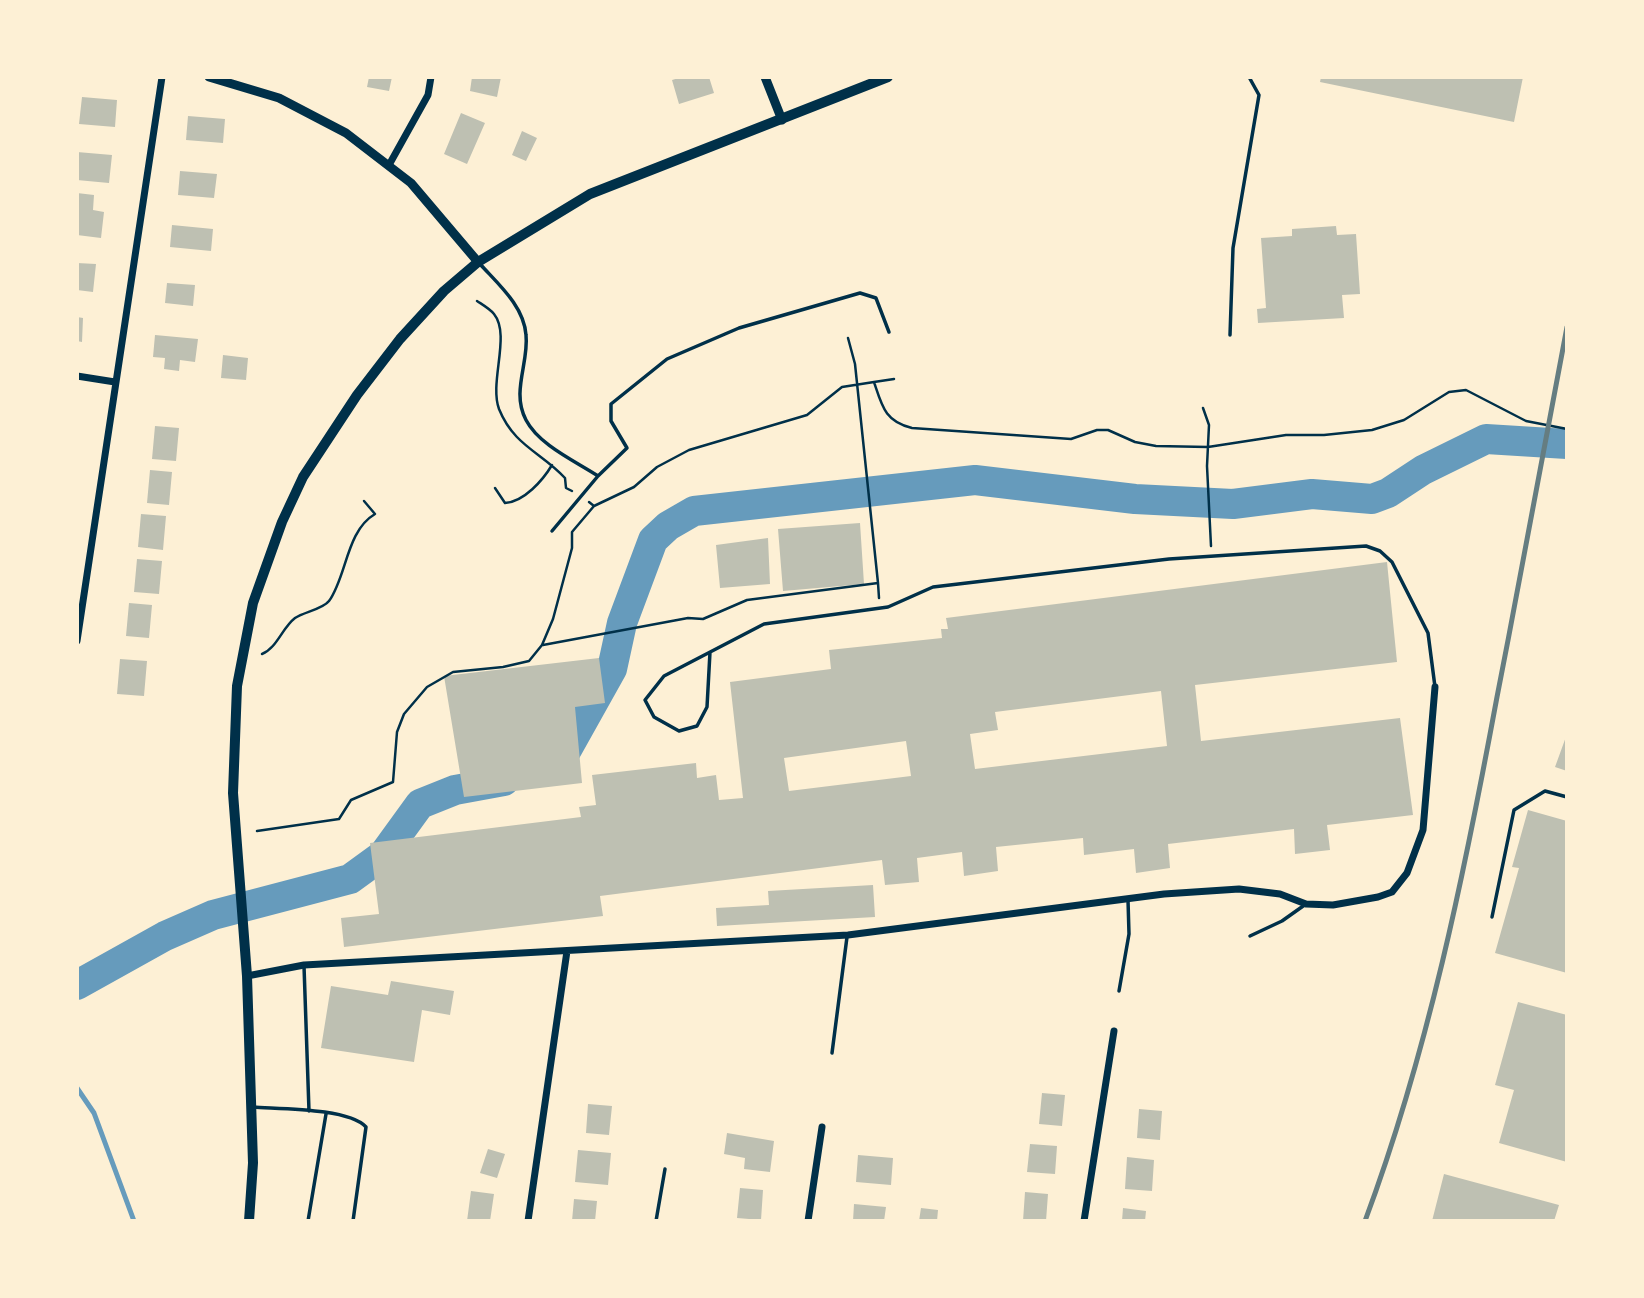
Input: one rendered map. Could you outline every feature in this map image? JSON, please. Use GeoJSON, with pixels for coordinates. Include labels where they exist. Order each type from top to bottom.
{"type":"FeatureCollection","features":[{"type":"Feature","properties":{"kind":"main road"},"geometry":{"type":"LineString","coordinates":[[249,1221],[253,1163],[247,976],[233,782],[237,685],[253,603],[282,522],[303,478],[357,395],[400,339],[444,291],[478,262],[590,194],[677,157],[782,120],[888,77]]}},
{"type":"Feature","properties":{"kind":"street"},"geometry":{"type":"LineString","coordinates":[[77,641],[162,77]]}},
{"type":"Feature","properties":{"kind":"street"},"geometry":{"type":"LineString","coordinates":[[209,77],[279,98],[346,133],[411,183],[478,262]]}},
{"type":"Feature","properties":{"kind":"street"},"geometry":{"type":"LineString","coordinates":[[389,164],[428,96],[431,77]]}},
{"type":"Feature","properties":{"kind":"street"},"geometry":{"type":"LineString","coordinates":[[765,77],[782,120]]}},
{"type":"Feature","properties":{"kind":"street"},"geometry":{"type":"LineString","coordinates":[[77,376],[115,382]]}},
{"type":"Feature","properties":{"kind":"street"},"geometry":{"type":"LineString","coordinates":[[247,976],[304,965],[848,934],[1128,899],[1238,889],[1280,894],[1306,904],[1333,905],[1378,897],[1392,891],[1408,873],[1423,830],[1435,687]]}},
{"type":"Feature","properties":{"kind":"street"},"geometry":{"type":"LineString","coordinates":[[528,1221],[567,951]]}},
{"type":"Feature","properties":{"kind":"street"},"geometry":{"type":"LineString","coordinates":[[1084,1221],[1114,1031]]}},
{"type":"Feature","properties":{"kind":"street"},"geometry":{"type":"LineString","coordinates":[[808,1221],[822,1127]]}},
{"type":"Feature","properties":{"kind":"lane"},"geometry":{"type":"LineString","coordinates":[[1230,335],[1233,248],[1259,95],[1249,77]]}},
{"type":"Feature","properties":{"kind":"lane"},"geometry":{"type":"LineString","coordinates":[[478,262],[516,305],[526,335],[520,403],[526,421],[539,437],[598,476]]}},
{"type":"Feature","properties":{"kind":"lane"},"geometry":{"type":"LineString","coordinates":[[552,531],[598,476],[627,448],[611,421],[611,404],[667,359],[739,328],[860,293],[876,298],[889,332]]}},
{"type":"Feature","properties":{"kind":"lane"},"geometry":{"type":"LineString","coordinates":[[710,652],[707,706],[697,726],[679,731],[654,717],[645,700],[664,676],[710,652],[764,624],[880,608],[933,587],[1211,555],[1366,546],[1380,551],[1392,562],[1428,633],[1435,687]]}},
{"type":"Feature","properties":{"kind":"lane"},"geometry":{"type":"LineString","coordinates":[[1492,917],[1514,810],[1545,791],[1567,797]]}},
{"type":"Feature","properties":{"kind":"lane"},"geometry":{"type":"LineString","coordinates":[[1119,991],[1129,934],[1128,899]]}},
{"type":"Feature","properties":{"kind":"lane"},"geometry":{"type":"LineString","coordinates":[[1250,936],[1282,921],[1306,904]]}},
{"type":"Feature","properties":{"kind":"lane"},"geometry":{"type":"LineString","coordinates":[[832,1053],[848,934]]}},
{"type":"Feature","properties":{"kind":"lane"},"geometry":{"type":"LineString","coordinates":[[304,965],[309,1111]]}},
{"type":"Feature","properties":{"kind":"lane"},"geometry":{"type":"LineString","coordinates":[[251,1107],[309,1111],[360,1120],[366,1127],[352,1221]]}},
{"type":"Feature","properties":{"kind":"lane"},"geometry":{"type":"LineString","coordinates":[[308,1221],[326,1114]]}},
{"type":"Feature","properties":{"kind":"lane"},"geometry":{"type":"LineString","coordinates":[[656,1221],[665,1170]]}},
{"type":"Feature","properties":{"kind":"path"},"geometry":{"type":"LineString","coordinates":[[848,338],[857,385],[880,608]]}},
{"type":"Feature","properties":{"kind":"path"},"geometry":{"type":"LineString","coordinates":[[257,831],[339,819],[351,800],[393,782],[397,732],[404,715],[427,687],[453,672],[503,667],[529,661],[542,645],[553,619],[574,526],[594,506],[634,487],[657,467],[689,450],[807,415],[842,387],[894,379]]}},
{"type":"Feature","properties":{"kind":"path"},"geometry":{"type":"LineString","coordinates":[[874,382],[887,417],[898,425],[1071,439],[1108,430],[1135,442],[1156,446],[1208,446],[1286,435],[1324,435],[1372,430],[1404,420],[1449,392],[1466,390],[1526,421],[1567,429]]}},
{"type":"Feature","properties":{"kind":"path"},"geometry":{"type":"LineString","coordinates":[[1203,408],[1209,425],[1207,466],[1211,555]]}},
{"type":"Feature","properties":{"kind":"path"},"geometry":{"type":"LineString","coordinates":[[495,488],[505,503],[513,503],[545,476],[552,465]]}},
{"type":"Feature","properties":{"kind":"path"},"geometry":{"type":"LineString","coordinates":[[582,496],[594,506]]}},
{"type":"Feature","properties":{"kind":"path"},"geometry":{"type":"LineString","coordinates":[[262,654],[270,649],[292,621],[329,601],[359,533],[368,518],[375,514],[364,501]]}},
{"type":"Feature","properties":{"kind":"path"},"geometry":{"type":"LineString","coordinates":[[542,645],[673,621],[703,619],[747,600],[878,583]]}},
{"type":"Feature","properties":{"kind":"building"},"geometry":{"type":"Polygon","coordinates":[[[369,77],[392,77],[389,91],[367,87],[369,77]]]}},
{"type":"Feature","properties":{"kind":"building"},"geometry":{"type":"Polygon","coordinates":[[[472,77],[501,77],[497,97],[470,91],[472,77]]]}},
{"type":"Feature","properties":{"kind":"building"},"geometry":{"type":"Polygon","coordinates":[[[682,77],[709,77],[714,93],[679,104],[672,80],[682,77]]]}},
{"type":"Feature","properties":{"kind":"building"},"geometry":{"type":"Polygon","coordinates":[[[1321,77],[1523,77],[1514,122],[1320,82],[1321,77]]]}},
{"type":"Feature","properties":{"kind":"building"},"geometry":{"type":"Polygon","coordinates":[[[82,97],[117,100],[115,127],[79,124],[82,97]]]}},
{"type":"Feature","properties":{"kind":"building"},"geometry":{"type":"Polygon","coordinates":[[[461,113],[485,123],[467,164],[444,154],[461,113]]]}},
{"type":"Feature","properties":{"kind":"building"},"geometry":{"type":"Polygon","coordinates":[[[188,116],[225,119],[223,143],[186,140],[188,116]]]}},
{"type":"Feature","properties":{"kind":"building"},"geometry":{"type":"Polygon","coordinates":[[[522,131],[537,138],[526,161],[512,155],[522,131]]]}},
{"type":"Feature","properties":{"kind":"building"},"geometry":{"type":"Polygon","coordinates":[[[77,152],[112,155],[109,183],[77,180],[77,152]]]}},
{"type":"Feature","properties":{"kind":"building"},"geometry":{"type":"Polygon","coordinates":[[[180,171],[217,174],[214,198],[178,195],[180,171]]]}},
{"type":"Feature","properties":{"kind":"building"},"geometry":{"type":"Polygon","coordinates":[[[77,193],[94,195],[93,210],[104,212],[101,238],[77,235],[77,193]]]}},
{"type":"Feature","properties":{"kind":"building"},"geometry":{"type":"Polygon","coordinates":[[[172,225],[213,229],[211,251],[170,247],[172,225]]]}},
{"type":"Feature","properties":{"kind":"building"},"geometry":{"type":"Polygon","coordinates":[[[1336,226],[1337,235],[1356,234],[1360,294],[1342,295],[1344,318],[1258,323],[1257,309],[1266,308],[1261,238],[1292,236],[1292,229],[1336,226]]]}},
{"type":"Feature","properties":{"kind":"building"},"geometry":{"type":"Polygon","coordinates":[[[77,263],[96,264],[93,292],[77,290],[77,263]]]}},
{"type":"Feature","properties":{"kind":"building"},"geometry":{"type":"Polygon","coordinates":[[[167,283],[195,285],[193,306],[165,303],[167,283]]]}},
{"type":"Feature","properties":{"kind":"building"},"geometry":{"type":"Polygon","coordinates":[[[77,317],[83,318],[82,342],[77,341],[77,317]]]}},
{"type":"Feature","properties":{"kind":"building"},"geometry":{"type":"Polygon","coordinates":[[[155,335],[198,339],[195,362],[180,360],[179,371],[164,369],[165,358],[153,357],[155,335]]]}},
{"type":"Feature","properties":{"kind":"building"},"geometry":{"type":"Polygon","coordinates":[[[223,355],[248,358],[246,380],[221,378],[223,355]]]}},
{"type":"Feature","properties":{"kind":"building"},"geometry":{"type":"Polygon","coordinates":[[[155,426],[179,428],[176,461],[152,459],[155,426]]]}},
{"type":"Feature","properties":{"kind":"building"},"geometry":{"type":"Polygon","coordinates":[[[150,470],[172,472],[169,505],[147,503],[150,470]]]}},
{"type":"Feature","properties":{"kind":"building"},"geometry":{"type":"Polygon","coordinates":[[[141,514],[166,516],[163,550],[138,547],[141,514]]]}},
{"type":"Feature","properties":{"kind":"building"},"geometry":{"type":"Polygon","coordinates":[[[860,523],[864,584],[783,591],[778,529],[860,523]]]}},
{"type":"Feature","properties":{"kind":"building"},"geometry":{"type":"Polygon","coordinates":[[[768,538],[770,584],[720,588],[716,545],[768,538]]]}},
{"type":"Feature","properties":{"kind":"building"},"geometry":{"type":"Polygon","coordinates":[[[137,559],[162,561],[159,594],[134,592],[137,559]]]}},
{"type":"Feature","properties":{"kind":"building"},"geometry":{"type":"Polygon","coordinates":[[[1387,562],[1397,662],[1195,685],[1201,741],[1400,718],[1413,815],[1327,825],[1330,850],[1295,854],[1294,829],[1168,844],[1170,868],[1136,873],[1134,849],[1084,855],[1083,838],[996,847],[998,871],[964,876],[962,852],[917,858],[919,882],[885,885],[882,860],[600,896],[603,916],[344,947],[341,918],[379,914],[370,843],[581,817],[579,807],[596,805],[592,775],[696,763],[697,778],[716,775],[719,800],[743,798],[730,682],[831,669],[829,650],[942,638],[941,629],[948,629],[946,618],[1387,562]],[[1161,691],[995,712],[998,730],[970,734],[975,769],[1167,746],[1161,691]],[[906,741],[784,758],[789,791],[911,776],[906,741]]]}},
{"type":"Feature","properties":{"kind":"building"},"geometry":{"type":"Polygon","coordinates":[[[129,603],[152,605],[149,638],[126,636],[129,603]]]}},
{"type":"Feature","properties":{"kind":"building"},"geometry":{"type":"Polygon","coordinates":[[[599,658],[605,703],[575,707],[582,783],[464,797],[444,676],[599,658]]]}},
{"type":"Feature","properties":{"kind":"building"},"geometry":{"type":"Polygon","coordinates":[[[120,659],[147,661],[144,696],[117,694],[120,659]]]}},
{"type":"Feature","properties":{"kind":"building"},"geometry":{"type":"Polygon","coordinates":[[[1567,734],[1567,771],[1555,767],[1567,734]]]}},
{"type":"Feature","properties":{"kind":"building"},"geometry":{"type":"Polygon","coordinates":[[[1528,810],[1567,821],[1567,973],[1495,953],[1519,868],[1512,867],[1528,810]]]}},
{"type":"Feature","properties":{"kind":"building"},"geometry":{"type":"Polygon","coordinates":[[[873,885],[875,917],[717,926],[716,908],[769,905],[768,891],[873,885]]]}},
{"type":"Feature","properties":{"kind":"building"},"geometry":{"type":"Polygon","coordinates":[[[391,981],[454,991],[450,1015],[422,1010],[414,1062],[321,1048],[331,986],[388,995],[391,981]]]}},
{"type":"Feature","properties":{"kind":"building"},"geometry":{"type":"Polygon","coordinates":[[[1518,1002],[1567,1015],[1567,1162],[1499,1143],[1514,1090],[1495,1085],[1518,1002]]]}},
{"type":"Feature","properties":{"kind":"building"},"geometry":{"type":"Polygon","coordinates":[[[1042,1093],[1065,1095],[1062,1126],[1039,1124],[1042,1093]]]}},
{"type":"Feature","properties":{"kind":"building"},"geometry":{"type":"Polygon","coordinates":[[[588,1104],[612,1106],[609,1135],[586,1133],[588,1104]]]}},
{"type":"Feature","properties":{"kind":"building"},"geometry":{"type":"Polygon","coordinates":[[[1139,1109],[1162,1111],[1160,1140],[1137,1138],[1139,1109]]]}},
{"type":"Feature","properties":{"kind":"building"},"geometry":{"type":"Polygon","coordinates":[[[727,1133],[774,1141],[770,1172],[744,1169],[745,1158],[724,1154],[727,1133]]]}},
{"type":"Feature","properties":{"kind":"building"},"geometry":{"type":"Polygon","coordinates":[[[1030,1144],[1057,1146],[1055,1174],[1027,1172],[1030,1144]]]}},
{"type":"Feature","properties":{"kind":"building"},"geometry":{"type":"Polygon","coordinates":[[[488,1149],[505,1154],[497,1178],[480,1173],[488,1149]]]}},
{"type":"Feature","properties":{"kind":"building"},"geometry":{"type":"Polygon","coordinates":[[[578,1150],[611,1153],[608,1185],[575,1182],[578,1150]]]}},
{"type":"Feature","properties":{"kind":"building"},"geometry":{"type":"Polygon","coordinates":[[[858,1155],[893,1158],[891,1185],[856,1182],[858,1155]]]}},
{"type":"Feature","properties":{"kind":"building"},"geometry":{"type":"Polygon","coordinates":[[[1127,1157],[1154,1160],[1152,1191],[1125,1189],[1127,1157]]]}},
{"type":"Feature","properties":{"kind":"building"},"geometry":{"type":"Polygon","coordinates":[[[1444,1174],[1559,1205],[1554,1221],[1432,1221],[1444,1174]]]}},
{"type":"Feature","properties":{"kind":"building"},"geometry":{"type":"Polygon","coordinates":[[[740,1188],[763,1190],[761,1220],[737,1218],[740,1188]]]}},
{"type":"Feature","properties":{"kind":"building"},"geometry":{"type":"Polygon","coordinates":[[[471,1191],[494,1194],[490,1221],[467,1221],[471,1191]]]}},
{"type":"Feature","properties":{"kind":"building"},"geometry":{"type":"Polygon","coordinates":[[[1025,1192],[1048,1194],[1046,1221],[1023,1221],[1025,1192]]]}},
{"type":"Feature","properties":{"kind":"building"},"geometry":{"type":"Polygon","coordinates":[[[574,1199],[597,1201],[595,1221],[572,1221],[574,1199]]]}},
{"type":"Feature","properties":{"kind":"building"},"geometry":{"type":"Polygon","coordinates":[[[854,1204],[886,1207],[884,1221],[853,1221],[854,1204]]]}},
{"type":"Feature","properties":{"kind":"building"},"geometry":{"type":"Polygon","coordinates":[[[921,1208],[938,1210],[937,1221],[919,1221],[921,1208]]]}},
{"type":"Feature","properties":{"kind":"building"},"geometry":{"type":"Polygon","coordinates":[[[1123,1208],[1146,1211],[1145,1221],[1122,1221],[1123,1208]]]}},
{"type":"Feature","properties":{"kind":"waterway"},"geometry":{"type":"LineString","coordinates":[[560,762],[612,669],[622,623],[653,540],[668,526],[694,511],[975,480],[1135,499],[1233,504],[1312,494],[1372,499],[1388,493],[1423,470],[1486,439],[1567,444]]}},
{"type":"Feature","properties":{"kind":"waterway"},"geometry":{"type":"LineString","coordinates":[[77,985],[165,936],[213,915],[350,879],[383,855],[420,804],[455,790],[504,781]]}},
{"type":"Feature","properties":{"kind":"waterway"},"geometry":{"type":"LineString","coordinates":[[77,1088],[94,1113],[134,1221]]}},
{"type":"Feature","properties":{"kind":"railway"},"geometry":{"type":"LineString","coordinates":[[1365,1221],[1408,1093],[1457,896],[1567,327]]}}]}
